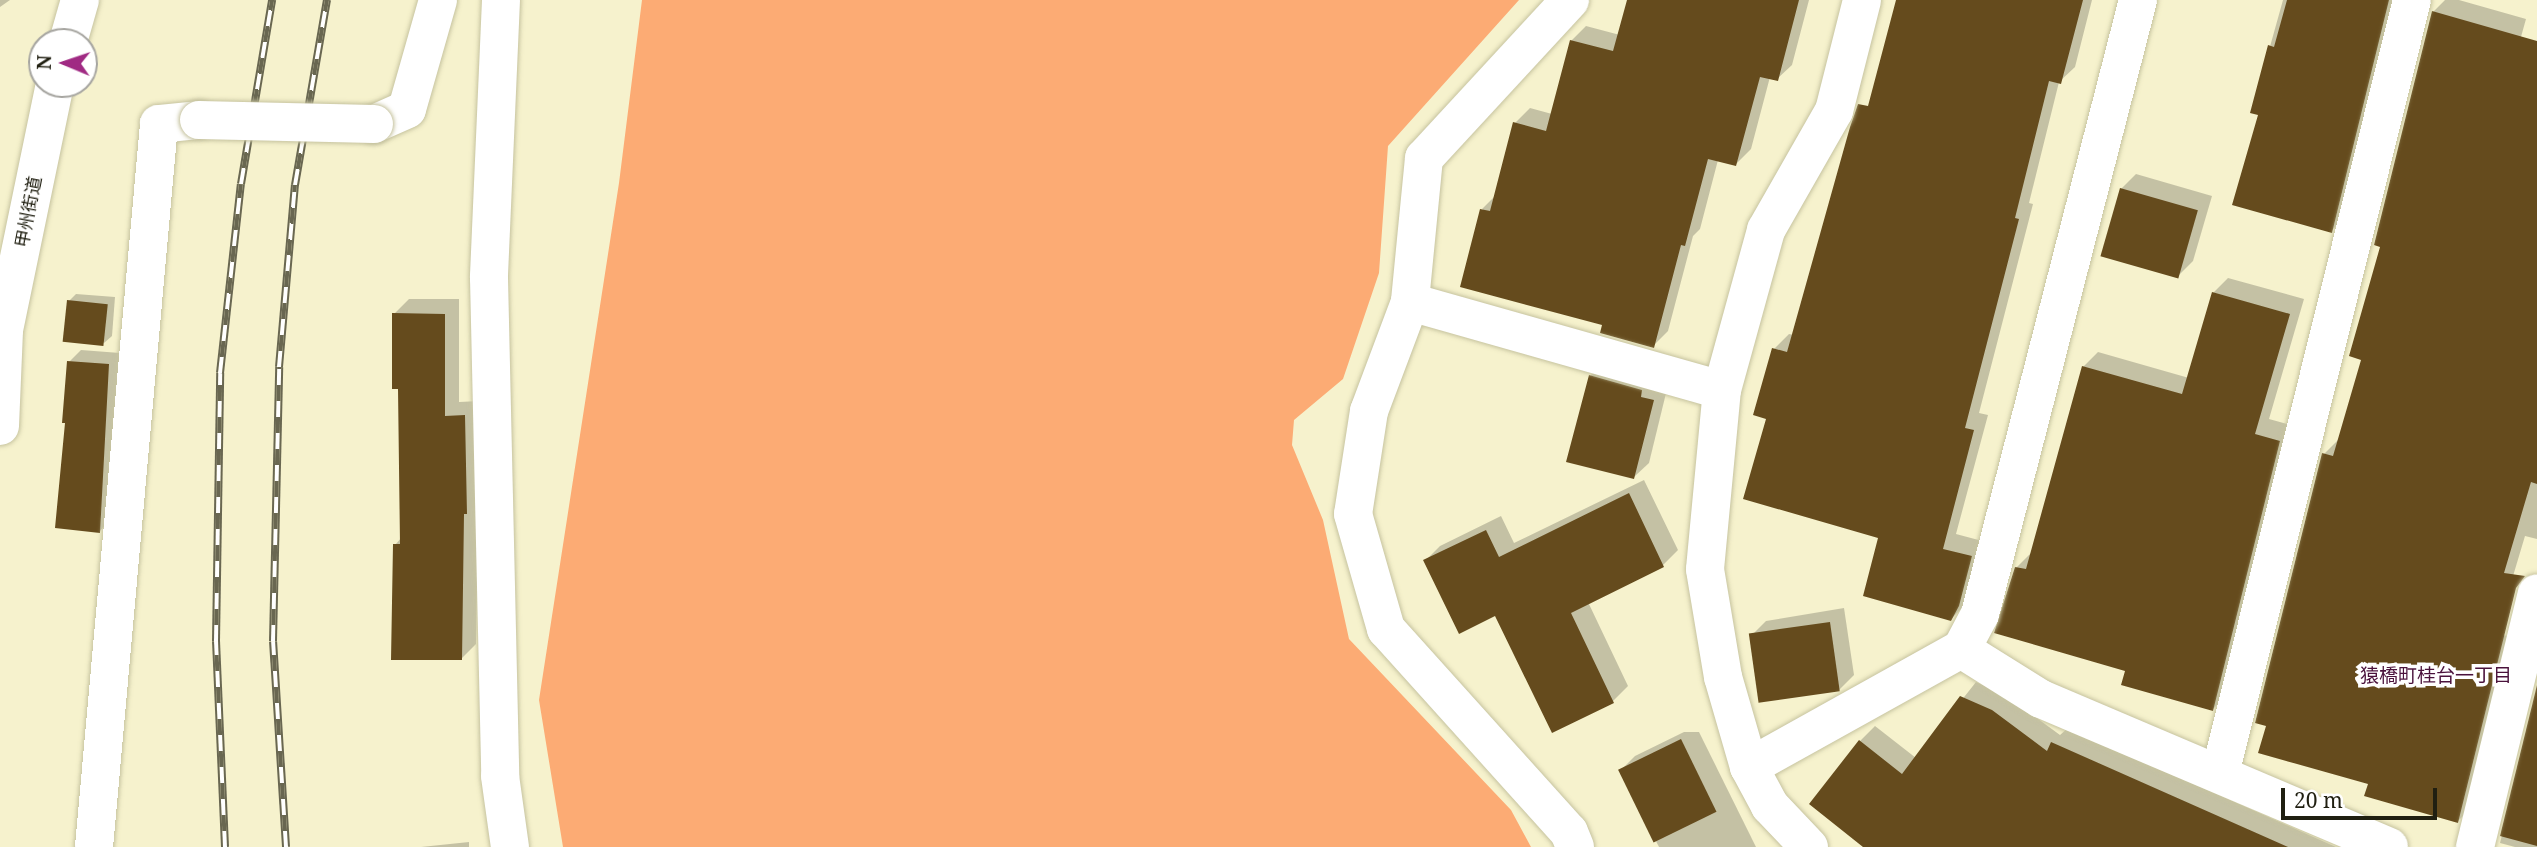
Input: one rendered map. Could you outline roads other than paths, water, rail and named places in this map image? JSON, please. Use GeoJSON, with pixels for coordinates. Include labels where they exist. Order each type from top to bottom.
{"type":"FeatureCollection","features":[{"type":"Feature","properties":{"kind":"main road"},"geometry":{"type":"LineString","coordinates":[[72,28],[80,0]]}},
{"type":"Feature","properties":{"kind":"main road"},"geometry":{"type":"LineString","coordinates":[[94,847],[159,124],[199,120],[374,124],[407,109],[438,0]]}},
{"type":"Feature","properties":{"kind":"main road"},"geometry":{"type":"LineString","coordinates":[[502,0],[489,278],[500,776],[510,847]]}},
{"type":"Feature","properties":{"kind":"main road"},"geometry":{"type":"LineString","coordinates":[[1570,0],[1424,158],[1410,302],[1369,411],[1353,514],[1386,629],[1569,832],[1575,847]]}},
{"type":"Feature","properties":{"kind":"main road"},"geometry":{"type":"LineString","coordinates":[[1809,847],[1770,806],[1749,767],[1723,677],[1705,569],[1722,390],[1766,230],[1834,111],[1863,0]]}},
{"type":"Feature","properties":{"kind":"main road"},"geometry":{"type":"LineString","coordinates":[[1749,767],[1961,649],[1980,614],[2138,0]]}},
{"type":"Feature","properties":{"kind":"main road"},"geometry":{"type":"LineString","coordinates":[[2220,774],[2412,0]]}},
{"type":"Feature","properties":{"kind":"main road","name":"甲州街道"},"geometry":{"type":"LineString","coordinates":[[0,426],[4,330],[52,98]]}},
{"type":"Feature","properties":{"kind":"main road"},"geometry":{"type":"LineString","coordinates":[[1410,302],[1722,390]]}},
{"type":"Feature","properties":{"kind":"main road"},"geometry":{"type":"LineString","coordinates":[[2474,847],[2537,593]]}},
{"type":"Feature","properties":{"kind":"main road"},"geometry":{"type":"LineString","coordinates":[[1961,649],[2041,699],[2389,847]]}},
{"type":"Feature","properties":{"kind":"railway"},"geometry":{"type":"LineString","coordinates":[[225,847],[216,641],[220,373],[241,184],[272,0]]}},
{"type":"Feature","properties":{"kind":"railway"},"geometry":{"type":"LineString","coordinates":[[286,847],[273,641],[279,367],[295,185],[327,0]]}},
{"type":"Feature","properties":{"kind":"district","name":"猿橋町桂台一丁目"},"geometry":{"type":"Point","coordinates":[2436,676]}}]}
